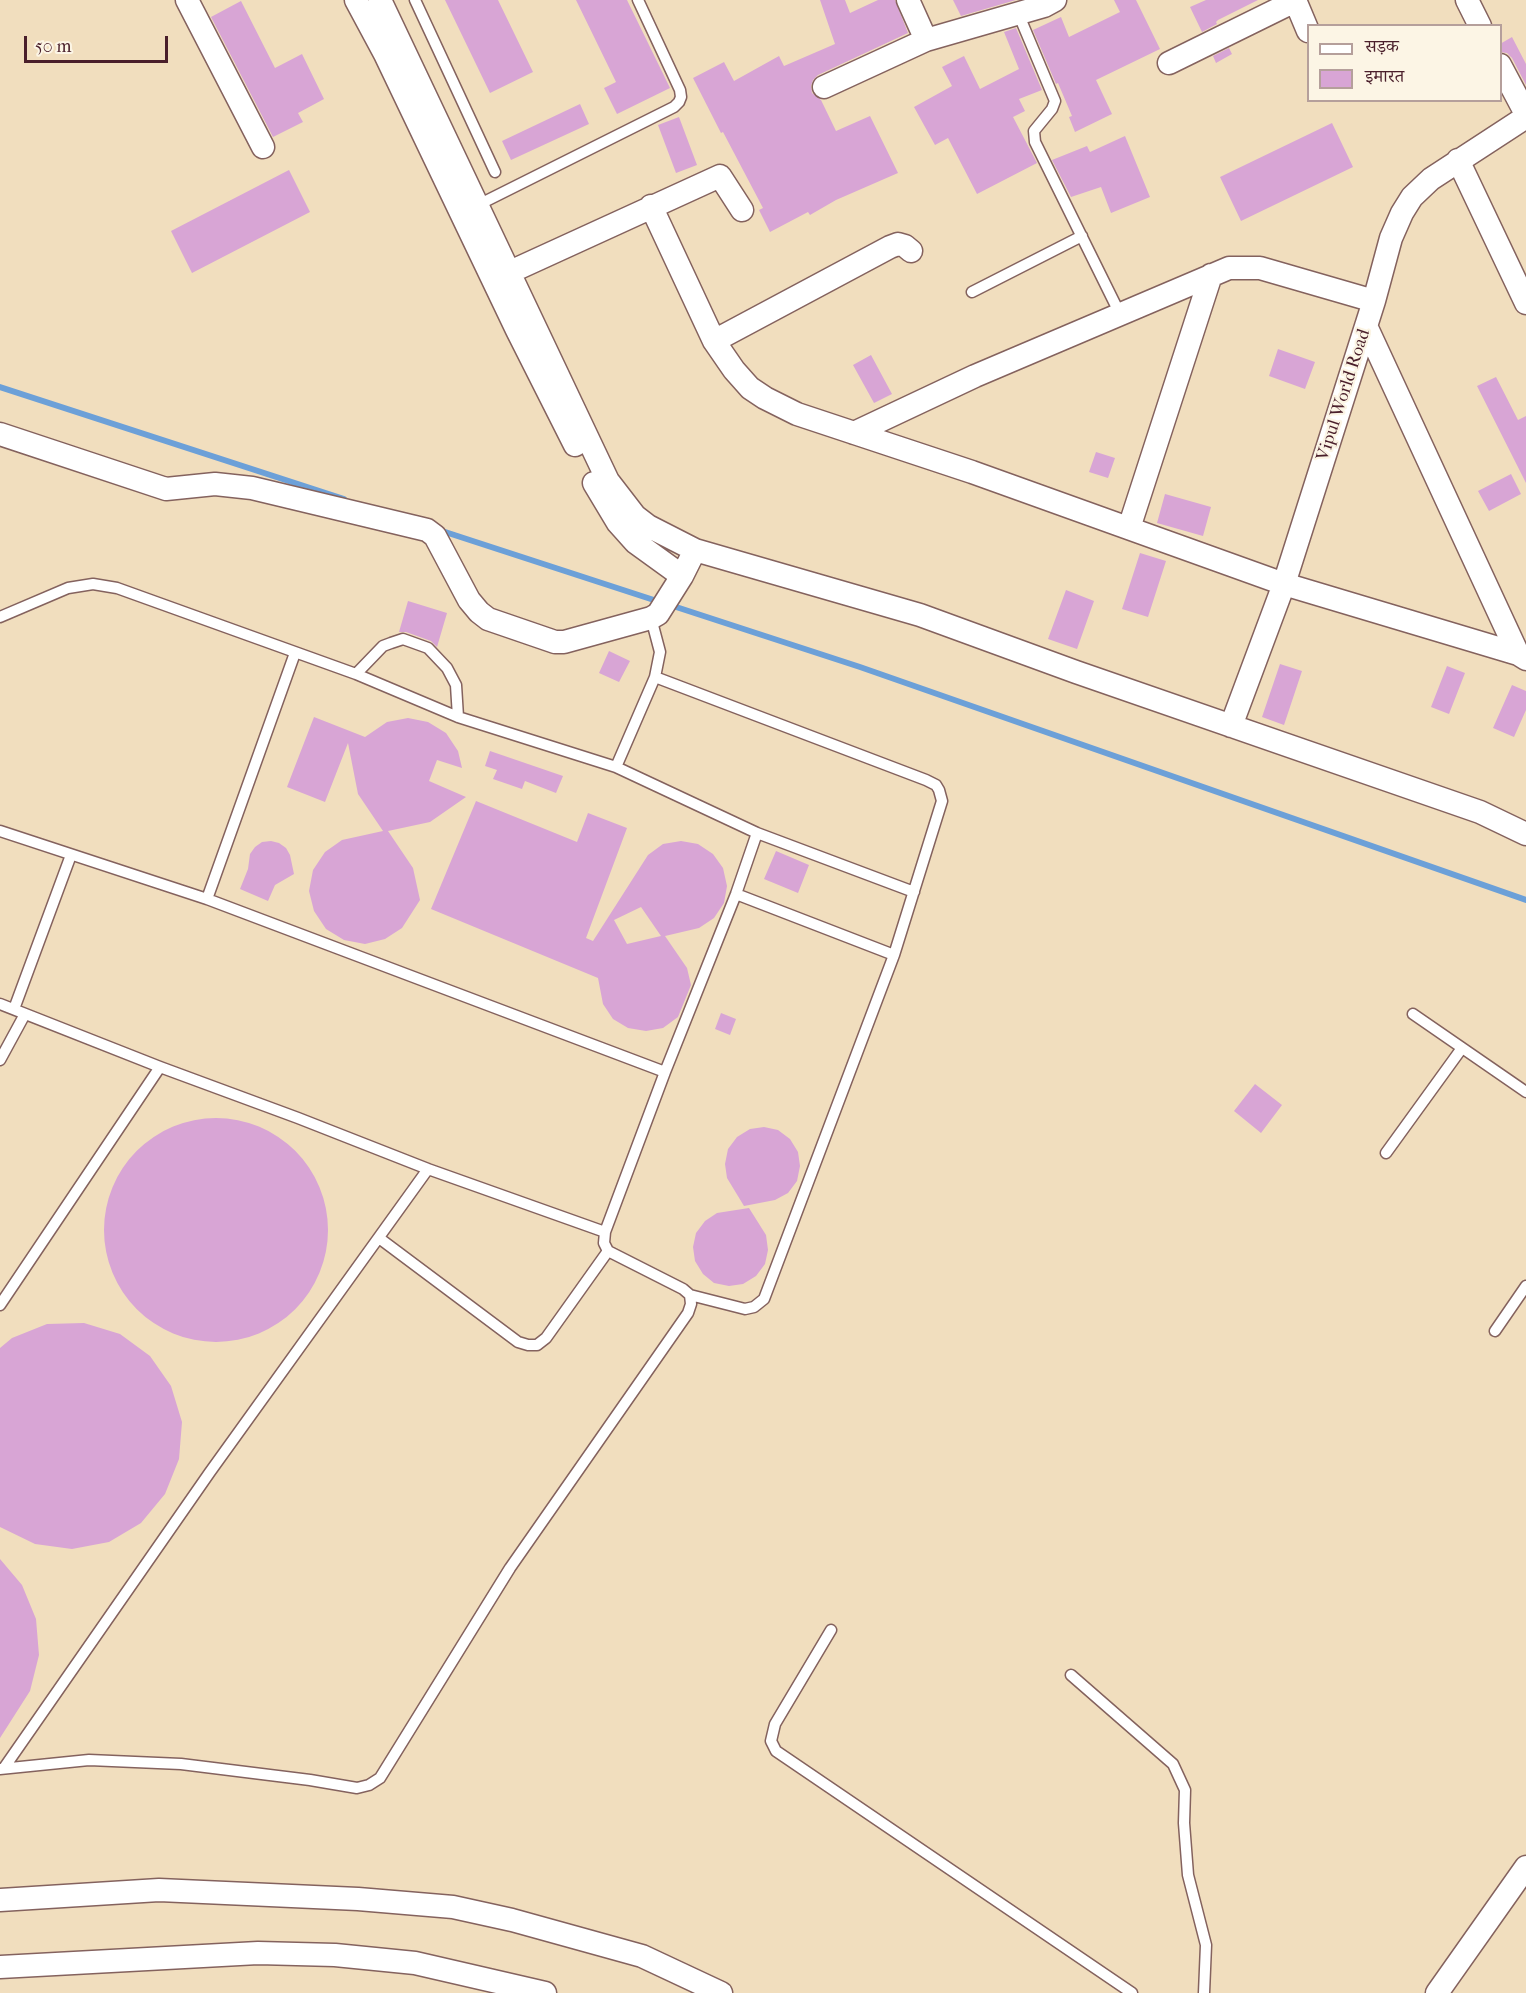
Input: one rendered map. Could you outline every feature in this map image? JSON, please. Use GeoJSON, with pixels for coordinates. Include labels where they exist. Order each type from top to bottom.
{"type":"FeatureCollection","features":[{"type":"Feature","properties":{"kind":"street"},"geometry":{"type":"LineString","coordinates":[[187,0],[263,147]]}},
{"type":"Feature","properties":{"kind":"street"},"geometry":{"type":"LineString","coordinates":[[356,0],[599,493],[618,523],[635,542],[667,599]]}},
{"type":"Feature","properties":{"kind":"street"},"geometry":{"type":"LineString","coordinates":[[380,0],[608,481],[641,521],[665,536],[695,550],[920,615],[1480,812],[1526,834]]}},
{"type":"Feature","properties":{"kind":"street"},"geometry":{"type":"LineString","coordinates":[[908,0],[926,40]]}},
{"type":"Feature","properties":{"kind":"street"},"geometry":{"type":"LineString","coordinates":[[824,87],[926,40],[1055,0]]}},
{"type":"Feature","properties":{"kind":"street"},"geometry":{"type":"LineString","coordinates":[[1467,0],[1479,24]]}},
{"type":"Feature","properties":{"kind":"street"},"geometry":{"type":"LineString","coordinates":[[1169,63],[1295,1],[1307,29]]}},
{"type":"Feature","properties":{"kind":"street"},"geometry":{"type":"LineString","coordinates":[[1502,69],[1526,116]]}},
{"type":"Feature","properties":{"kind":"street","name":"Vipul World Road"},"geometry":{"type":"LineString","coordinates":[[1232,726],[1284,584],[1374,302],[1391,238],[1402,213],[1412,197],[1424,185],[1526,116]]}},
{"type":"Feature","properties":{"kind":"street"},"geometry":{"type":"LineString","coordinates":[[1458,160],[1526,303]]}},
{"type":"Feature","properties":{"kind":"street"},"geometry":{"type":"LineString","coordinates":[[510,272],[720,176],[742,210]]}},
{"type":"Feature","properties":{"kind":"street"},"geometry":{"type":"LineString","coordinates":[[651,206],[714,341],[750,388],[765,398],[797,414],[1284,584],[1522,656]]}},
{"type":"Feature","properties":{"kind":"street"},"geometry":{"type":"LineString","coordinates":[[714,341],[890,247],[898,244],[911,251]]}},
{"type":"Feature","properties":{"kind":"street"},"geometry":{"type":"LineString","coordinates":[[854,433],[975,376],[1229,268],[1260,268],[1374,302]]}},
{"type":"Feature","properties":{"kind":"street"},"geometry":{"type":"LineString","coordinates":[[1129,528],[1210,275]]}},
{"type":"Feature","properties":{"kind":"street"},"geometry":{"type":"LineString","coordinates":[[1366,326],[1522,656]]}},
{"type":"Feature","properties":{"kind":"street"},"geometry":{"type":"LineString","coordinates":[[0,434],[166,489],[215,484],[252,488],[426,530],[435,536],[469,600],[479,612],[488,619],[540,639],[555,642],[564,642],[667,599],[695,550]]}},
{"type":"Feature","properties":{"kind":"street"},"geometry":{"type":"LineString","coordinates":[[1437,1993],[1526,1867]]}},
{"type":"Feature","properties":{"kind":"street"},"geometry":{"type":"LineString","coordinates":[[0,1900],[159,1890],[358,1899],[453,1906],[642,1956],[721,1993]]}},
{"type":"Feature","properties":{"kind":"street"},"geometry":{"type":"LineString","coordinates":[[0,1967],[258,1953],[335,1955],[415,1963],[545,1993]]}},
{"type":"Feature","properties":{"kind":"lane"},"geometry":{"type":"LineString","coordinates":[[415,0],[495,172]]}},
{"type":"Feature","properties":{"kind":"lane"},"geometry":{"type":"LineString","coordinates":[[478,205],[674,107],[679,102],[680,90],[638,0]]}},
{"type":"Feature","properties":{"kind":"lane"},"geometry":{"type":"LineString","coordinates":[[1018,13],[1054,101],[1052,109],[1034,131],[1035,142],[1120,314]]}},
{"type":"Feature","properties":{"kind":"lane"},"geometry":{"type":"LineString","coordinates":[[972,292],[1082,236]]}},
{"type":"Feature","properties":{"kind":"lane"},"geometry":{"type":"LineString","coordinates":[[0,617],[59,591],[93,584],[117,588],[356,674],[458,717],[616,767],[757,833],[914,892]]}},
{"type":"Feature","properties":{"kind":"lane"},"geometry":{"type":"LineString","coordinates":[[616,767],[655,677],[667,599]]}},
{"type":"Feature","properties":{"kind":"lane"},"geometry":{"type":"LineString","coordinates":[[356,674],[383,646],[391,643],[403,639],[428,648],[447,668],[456,685],[458,717]]}},
{"type":"Feature","properties":{"kind":"lane"},"geometry":{"type":"LineString","coordinates":[[207,899],[295,653]]}},
{"type":"Feature","properties":{"kind":"lane"},"geometry":{"type":"LineString","coordinates":[[655,677],[936,785],[942,801],[894,955],[764,1299],[754,1307],[745,1309],[690,1295],[683,1289],[608,1251],[604,1243],[605,1232],[665,1072],[736,894],[757,833]]}},
{"type":"Feature","properties":{"kind":"lane"},"geometry":{"type":"LineString","coordinates":[[0,831],[207,899],[665,1072]]}},
{"type":"Feature","properties":{"kind":"lane"},"geometry":{"type":"LineString","coordinates":[[14,1009],[72,855]]}},
{"type":"Feature","properties":{"kind":"lane"},"geometry":{"type":"LineString","coordinates":[[736,894],[894,955]]}},
{"type":"Feature","properties":{"kind":"lane"},"geometry":{"type":"LineString","coordinates":[[0,1004],[428,1169],[605,1232]]}},
{"type":"Feature","properties":{"kind":"lane"},"geometry":{"type":"LineString","coordinates":[[0,1060],[26,1014]]}},
{"type":"Feature","properties":{"kind":"lane"},"geometry":{"type":"LineString","coordinates":[[1413,1014],[1526,1092]]}},
{"type":"Feature","properties":{"kind":"lane"},"geometry":{"type":"LineString","coordinates":[[1386,1153],[1462,1048]]}},
{"type":"Feature","properties":{"kind":"lane"},"geometry":{"type":"LineString","coordinates":[[0,1305],[160,1067]]}},
{"type":"Feature","properties":{"kind":"lane"},"geometry":{"type":"LineString","coordinates":[[2,1768],[210,1472],[428,1169]]}},
{"type":"Feature","properties":{"kind":"lane"},"geometry":{"type":"LineString","coordinates":[[379,1238],[518,1342],[528,1345],[537,1345],[546,1338],[608,1251]]}},
{"type":"Feature","properties":{"kind":"lane"},"geometry":{"type":"LineString","coordinates":[[1495,1331],[1526,1286]]}},
{"type":"Feature","properties":{"kind":"lane"},"geometry":{"type":"LineString","coordinates":[[2,1768],[89,1760],[181,1764],[357,1788],[369,1785],[380,1778],[510,1568],[688,1313],[691,1304],[690,1295]]}},
{"type":"Feature","properties":{"kind":"lane"},"geometry":{"type":"LineString","coordinates":[[831,1630],[775,1724],[771,1741],[776,1751],[1132,1993]]}},
{"type":"Feature","properties":{"kind":"lane"},"geometry":{"type":"LineString","coordinates":[[1071,1675],[1173,1764],[1185,1790],[1184,1822],[1188,1875],[1206,1945],[1204,1993]]}},
{"type":"Feature","properties":{"kind":"building"},"geometry":{"type":"Polygon","coordinates":[[[445,0],[498,0],[533,72],[490,93],[445,0]]]}},
{"type":"Feature","properties":{"kind":"building"},"geometry":{"type":"Polygon","coordinates":[[[576,0],[627,0],[670,88],[617,114],[604,88],[616,82],[576,0]]]}},
{"type":"Feature","properties":{"kind":"building"},"geometry":{"type":"Polygon","coordinates":[[[820,0],[845,0],[850,13],[878,0],[895,0],[908,33],[818,75],[811,86],[812,93],[821,100],[836,131],[870,116],[898,173],[836,200],[810,215],[808,212],[770,232],[759,210],[763,208],[693,78],[724,62],[734,81],[779,56],[784,66],[835,44],[820,0]]]}},
{"type":"Feature","properties":{"kind":"building"},"geometry":{"type":"Polygon","coordinates":[[[953,0],[1016,0],[961,16],[953,0]]]}},
{"type":"Feature","properties":{"kind":"building"},"geometry":{"type":"Polygon","coordinates":[[[1114,0],[1136,0],[1160,49],[1096,80],[1112,114],[1075,132],[1069,117],[1072,116],[1033,30],[1061,17],[1069,37],[1120,12],[1114,0]]]}},
{"type":"Feature","properties":{"kind":"building"},"geometry":{"type":"Polygon","coordinates":[[[1206,0],[1258,0],[1218,20],[1217,24],[1202,32],[1190,7],[1206,0]]]}},
{"type":"Feature","properties":{"kind":"building"},"geometry":{"type":"Polygon","coordinates":[[[241,1],[275,68],[302,54],[324,99],[298,113],[303,122],[273,137],[211,17],[241,1]]]}},
{"type":"Feature","properties":{"kind":"building"},"geometry":{"type":"Polygon","coordinates":[[[1016,28],[1042,90],[1019,99],[1025,111],[1013,117],[1037,163],[977,194],[948,138],[935,145],[914,107],[952,86],[942,67],[964,56],[980,89],[1019,69],[1004,32],[1016,28]]]}},
{"type":"Feature","properties":{"kind":"building"},"geometry":{"type":"Polygon","coordinates":[[[1512,37],[1526,64],[1526,85],[1512,58],[1507,53],[1502,52],[1502,43],[1512,37]]]}},
{"type":"Feature","properties":{"kind":"building"},"geometry":{"type":"Polygon","coordinates":[[[1229,48],[1232,54],[1216,63],[1213,56],[1229,48]]]}},
{"type":"Feature","properties":{"kind":"building"},"geometry":{"type":"Polygon","coordinates":[[[580,104],[589,124],[511,160],[502,141],[580,104]]]}},
{"type":"Feature","properties":{"kind":"building"},"geometry":{"type":"Polygon","coordinates":[[[679,117],[697,165],[676,173],[658,125],[679,117]]]}},
{"type":"Feature","properties":{"kind":"building"},"geometry":{"type":"Polygon","coordinates":[[[1332,123],[1353,167],[1241,221],[1220,177],[1332,123]]]}},
{"type":"Feature","properties":{"kind":"building"},"geometry":{"type":"Polygon","coordinates":[[[1125,136],[1150,197],[1111,213],[1101,187],[1071,197],[1052,160],[1087,146],[1090,152],[1125,136]]]}},
{"type":"Feature","properties":{"kind":"building"},"geometry":{"type":"Polygon","coordinates":[[[289,170],[310,212],[192,273],[171,231],[289,170]]]}},
{"type":"Feature","properties":{"kind":"building"},"geometry":{"type":"Polygon","coordinates":[[[1278,349],[1315,362],[1305,389],[1269,376],[1278,349]]]}},
{"type":"Feature","properties":{"kind":"building"},"geometry":{"type":"Polygon","coordinates":[[[871,355],[892,394],[874,403],[853,365],[871,355]]]}},
{"type":"Feature","properties":{"kind":"building"},"geometry":{"type":"Polygon","coordinates":[[[1496,377],[1518,420],[1526,416],[1526,483],[1477,386],[1496,377]]]}},
{"type":"Feature","properties":{"kind":"building"},"geometry":{"type":"Polygon","coordinates":[[[1096,452],[1115,458],[1108,478],[1089,472],[1096,452]]]}},
{"type":"Feature","properties":{"kind":"building"},"geometry":{"type":"Polygon","coordinates":[[[1511,474],[1521,494],[1489,511],[1478,491],[1511,474]]]}},
{"type":"Feature","properties":{"kind":"building"},"geometry":{"type":"Polygon","coordinates":[[[1165,494],[1211,507],[1203,536],[1157,523],[1165,494]]]}},
{"type":"Feature","properties":{"kind":"building"},"geometry":{"type":"Polygon","coordinates":[[[1140,553],[1166,561],[1148,617],[1122,609],[1140,553]]]}},
{"type":"Feature","properties":{"kind":"building"},"geometry":{"type":"Polygon","coordinates":[[[1066,590],[1094,601],[1077,649],[1048,639],[1066,590]]]}},
{"type":"Feature","properties":{"kind":"building"},"geometry":{"type":"Polygon","coordinates":[[[408,601],[447,613],[437,647],[431,641],[406,632],[399,632],[408,601]]]}},
{"type":"Feature","properties":{"kind":"building"},"geometry":{"type":"Polygon","coordinates":[[[609,651],[630,661],[619,682],[599,673],[609,651]]]}},
{"type":"Feature","properties":{"kind":"building"},"geometry":{"type":"Polygon","coordinates":[[[1280,664],[1302,671],[1284,725],[1262,717],[1280,664]]]}},
{"type":"Feature","properties":{"kind":"building"},"geometry":{"type":"Polygon","coordinates":[[[1447,666],[1465,673],[1449,714],[1431,707],[1447,666]]]}},
{"type":"Feature","properties":{"kind":"building"},"geometry":{"type":"Polygon","coordinates":[[[1512,685],[1526,691],[1526,710],[1514,737],[1493,728],[1512,685]]]}},
{"type":"Feature","properties":{"kind":"building"},"geometry":{"type":"Polygon","coordinates":[[[314,717],[365,737],[387,722],[408,718],[428,722],[446,733],[458,751],[462,768],[437,760],[429,781],[466,797],[430,822],[388,831],[413,868],[420,900],[402,928],[385,939],[365,944],[344,940],[326,929],[314,911],[309,891],[313,870],[325,852],[342,840],[383,831],[358,794],[348,743],[325,802],[287,787],[314,717]]]}},
{"type":"Feature","properties":{"kind":"building"},"geometry":{"type":"Polygon","coordinates":[[[490,751],[563,776],[556,793],[525,781],[522,789],[493,779],[497,770],[485,766],[490,751]]]}},
{"type":"Feature","properties":{"kind":"building"},"geometry":{"type":"Polygon","coordinates":[[[476,801],[577,842],[588,813],[627,828],[586,938],[593,941],[648,855],[663,844],[681,841],[698,844],[713,854],[723,868],[727,886],[724,903],[714,918],[699,928],[665,936],[687,968],[691,985],[678,1017],[663,1028],[646,1031],[628,1028],[613,1019],[603,1004],[598,978],[431,909],[476,801]],[[641,907],[614,920],[627,944],[661,936],[641,907]]]}},
{"type":"Feature","properties":{"kind":"building"},"geometry":{"type":"Polygon","coordinates":[[[271,841],[286,848],[294,874],[275,885],[268,901],[240,889],[248,869],[250,854],[262,842],[271,841]]]}},
{"type":"Feature","properties":{"kind":"building"},"geometry":{"type":"Polygon","coordinates":[[[776,851],[809,865],[798,893],[764,879],[776,851]]]}},
{"type":"Feature","properties":{"kind":"building"},"geometry":{"type":"Polygon","coordinates":[[[721,1013],[736,1019],[730,1035],[715,1029],[721,1013]]]}},
{"type":"Feature","properties":{"kind":"building"},"geometry":{"type":"Polygon","coordinates":[[[1255,1084],[1282,1105],[1261,1133],[1234,1111],[1255,1084]]]}},
{"type":"Feature","properties":{"kind":"building"},"geometry":{"type":"Polygon","coordinates":[[[216,1118],[238,1120],[269,1131],[295,1151],[315,1177],[326,1208],[328,1230],[326,1252],[315,1283],[295,1309],[269,1329],[238,1340],[216,1342],[194,1340],[163,1329],[137,1309],[117,1283],[106,1252],[104,1230],[106,1208],[117,1177],[137,1151],[163,1131],[194,1120],[216,1118]]]}},
{"type":"Feature","properties":{"kind":"building"},"geometry":{"type":"Polygon","coordinates":[[[764,1127],[778,1130],[790,1139],[798,1152],[800,1166],[797,1181],[788,1193],[775,1200],[744,1206],[727,1178],[725,1164],[728,1149],[737,1137],[750,1129],[764,1127]]]}},
{"type":"Feature","properties":{"kind":"building"},"geometry":{"type":"Polygon","coordinates":[[[749,1208],[766,1235],[768,1250],[765,1264],[756,1276],[743,1284],[729,1286],[714,1283],[703,1274],[695,1261],[693,1247],[696,1233],[705,1221],[717,1213],[749,1208]]]}},
{"type":"Feature","properties":{"kind":"building"},"geometry":{"type":"Polygon","coordinates":[[[84,1323],[120,1334],[150,1356],[171,1386],[182,1422],[179,1459],[165,1494],[141,1523],[109,1542],[72,1549],[35,1544],[0,1527],[0,1348],[12,1338],[47,1324],[84,1323]]]}},
{"type":"Feature","properties":{"kind":"building"},"geometry":{"type":"Polygon","coordinates":[[[0,1559],[22,1585],[36,1619],[39,1655],[30,1691],[0,1738],[0,1559]]]}},
{"type":"Feature","properties":{"kind":"waterway"},"geometry":{"type":"LineString","coordinates":[[0,387],[344,499]]}},
{"type":"Feature","properties":{"kind":"waterway"},"geometry":{"type":"LineString","coordinates":[[439,530],[660,602]]}},
{"type":"Feature","properties":{"kind":"waterway"},"geometry":{"type":"LineString","coordinates":[[670,605],[860,667],[1526,900]]}}]}
